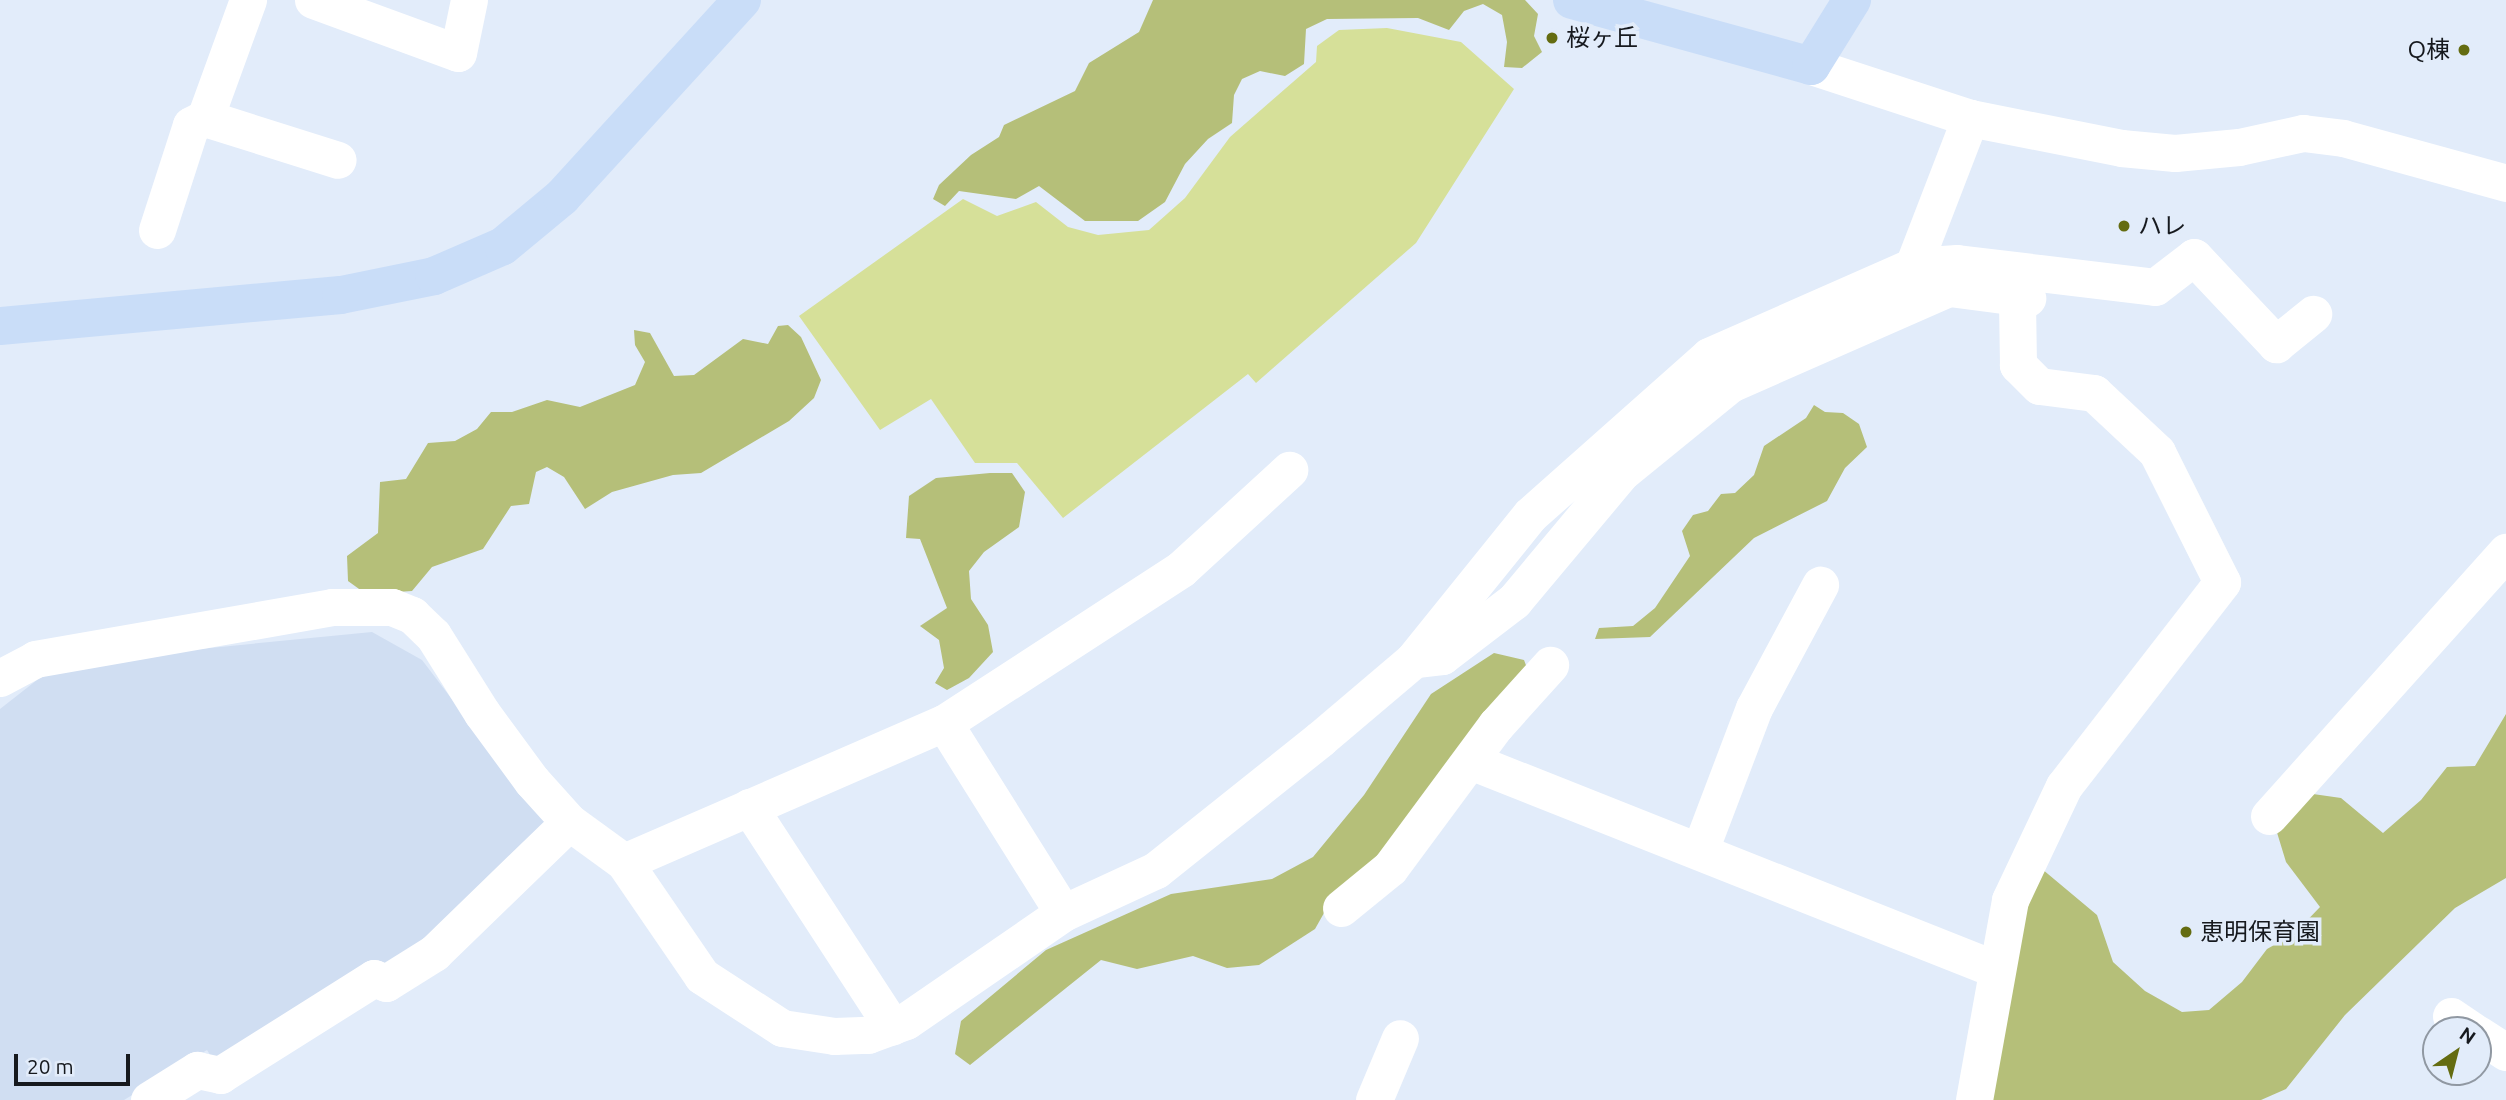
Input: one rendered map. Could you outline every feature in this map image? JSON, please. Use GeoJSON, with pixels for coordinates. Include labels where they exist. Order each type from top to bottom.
{"type":"FeatureCollection","features":[{"type":"Feature","properties":{"kind":"street"},"geometry":{"type":"LineString","coordinates":[[157,230],[191,125],[205,118],[248,0]]}},
{"type":"Feature","properties":{"kind":"street"},"geometry":{"type":"LineString","coordinates":[[313,0],[458,53],[469,0]]}},
{"type":"Feature","properties":{"kind":"street"},"geometry":{"type":"LineString","coordinates":[[0,326],[341,295],[434,276],[469,261],[503,246],[562,197],[742,0]]}},
{"type":"Feature","properties":{"kind":"street"},"geometry":{"type":"LineString","coordinates":[[1572,0],[1811,66],[1970,118],[2121,148],[2175,153],[2316,135],[2506,183]]}},
{"type":"Feature","properties":{"kind":"street"},"geometry":{"type":"LineString","coordinates":[[1811,66],[1852,0]]}},
{"type":"Feature","properties":{"kind":"street"},"geometry":{"type":"LineString","coordinates":[[205,118],[338,160]]}},
{"type":"Feature","properties":{"kind":"street"},"geometry":{"type":"LineString","coordinates":[[1913,265],[1970,118]]}},
{"type":"Feature","properties":{"kind":"street"},"geometry":{"type":"LineString","coordinates":[[0,678],[35,659],[332,607],[392,607],[412,615],[433,635],[482,713],[569,822],[624,862],[702,976],[743,1006],[782,1028],[834,1036],[868,1035],[892,1026],[1063,913],[1156,870],[1413,660],[1530,515],[1709,356],[1913,265],[1957,263],[2155,287],[2194,257],[2276,344],[2313,314]]}},
{"type":"Feature","properties":{"kind":"street"},"geometry":{"type":"LineString","coordinates":[[1413,660],[1442,656],[1514,601],[1621,473],[1730,383],[1949,288],[2017,299],[2092,294],[2116,283]]}},
{"type":"Feature","properties":{"kind":"street"},"geometry":{"type":"LineString","coordinates":[[1974,1100],[1995,969],[2010,900],[2064,786],[2222,582],[2157,452],[2094,393],[2039,386],[2018,365],[2017,299]]}},
{"type":"Feature","properties":{"kind":"street"},"geometry":{"type":"LineString","coordinates":[[624,862],[944,723],[1181,569],[1289,470]]}},
{"type":"Feature","properties":{"kind":"street"},"geometry":{"type":"LineString","coordinates":[[2269,816],[2506,552]]}},
{"type":"Feature","properties":{"kind":"street"},"geometry":{"type":"LineString","coordinates":[[1700,850],[1754,708],[1820,585]]}},
{"type":"Feature","properties":{"kind":"street"},"geometry":{"type":"LineString","coordinates":[[1341,908],[1390,868],[1474,762],[1496,725],[1550,665]]}},
{"type":"Feature","properties":{"kind":"street"},"geometry":{"type":"LineString","coordinates":[[944,723],[1063,913]]}},
{"type":"Feature","properties":{"kind":"street"},"geometry":{"type":"LineString","coordinates":[[1474,762],[1995,969]]}},
{"type":"Feature","properties":{"kind":"street"},"geometry":{"type":"LineString","coordinates":[[749,807],[892,1026]]}},
{"type":"Feature","properties":{"kind":"street"},"geometry":{"type":"LineString","coordinates":[[149,1100],[197,1070],[220,1075],[374,978],[386,983],[434,953],[569,822]]}},
{"type":"Feature","properties":{"kind":"street"},"geometry":{"type":"LineString","coordinates":[[1374,1100],[1400,1038]]}},
{"type":"Feature","properties":{"kind":"shaded area"},"geometry":{"type":"Polygon","coordinates":[[[372,632],[422,660],[548,825],[430,943],[217,1066],[207,1050],[124,1100],[0,1100],[0,709],[37,680],[47,664],[372,632]]]}},
{"type":"Feature","properties":{"kind":"green space"},"geometry":{"type":"Polygon","coordinates":[[[1153,0],[1525,0],[1538,14],[1534,36],[1542,52],[1522,68],[1504,67],[1507,42],[1502,15],[1483,4],[1464,11],[1449,30],[1418,18],[1327,19],[1306,29],[1304,64],[1285,76],[1260,71],[1242,79],[1234,95],[1232,123],[1208,139],[1185,164],[1165,202],[1138,221],[1085,221],[1039,186],[1016,199],[959,191],[945,206],[933,199],[939,185],[971,155],[999,137],[1004,125],[1075,91],[1089,63],[1139,32],[1153,0]]]}},
{"type":"Feature","properties":{"kind":"green space"},"geometry":{"type":"Polygon","coordinates":[[[1387,28],[1461,42],[1514,89],[1416,243],[1256,383],[1248,374],[1063,518],[1017,463],[975,463],[931,399],[880,430],[799,316],[963,199],[997,216],[1036,202],[1068,227],[1098,235],[1149,230],[1185,198],[1230,137],[1316,62],[1317,46],[1339,30],[1387,28]]]}},
{"type":"Feature","properties":{"kind":"green space"},"geometry":{"type":"Polygon","coordinates":[[[788,325],[801,337],[821,380],[814,398],[789,421],[701,473],[673,475],[612,492],[585,509],[564,477],[547,467],[536,472],[529,504],[511,506],[483,549],[432,567],[412,591],[366,594],[348,581],[347,556],[378,533],[380,482],[406,479],[428,443],[455,441],[477,429],[491,412],[512,412],[547,400],[580,407],[635,385],[645,362],[635,345],[634,330],[650,333],[674,376],[694,375],[743,339],[768,344],[778,326],[788,325]]]}},
{"type":"Feature","properties":{"kind":"green space"},"geometry":{"type":"Polygon","coordinates":[[[1814,405],[1825,412],[1843,413],[1859,424],[1867,447],[1845,468],[1827,501],[1754,538],[1650,637],[1595,639],[1599,628],[1633,626],[1655,608],[1690,556],[1682,531],[1693,515],[1708,511],[1721,494],[1735,493],[1754,475],[1764,446],[1806,418],[1814,405]]]}},
{"type":"Feature","properties":{"kind":"green space"},"geometry":{"type":"Polygon","coordinates":[[[1012,473],[1025,492],[1019,527],[984,552],[969,571],[971,599],[988,625],[993,652],[969,678],[947,690],[935,683],[944,668],[939,640],[920,626],[947,608],[920,539],[906,538],[909,496],[936,478],[1012,473]]]}},
{"type":"Feature","properties":{"kind":"green space"},"geometry":{"type":"Polygon","coordinates":[[[1494,653],[1524,660],[1530,676],[1369,866],[1333,897],[1315,929],[1259,965],[1227,968],[1193,956],[1137,969],[1101,960],[970,1065],[955,1054],[961,1021],[1046,950],[1171,894],[1272,879],[1313,857],[1364,795],[1431,694],[1494,653]]]}},
{"type":"Feature","properties":{"kind":"green space"},"geometry":{"type":"Polygon","coordinates":[[[2506,714],[2506,878],[2455,908],[2345,1015],[2286,1089],[2261,1100],[1990,1100],[2007,949],[2042,869],[2097,915],[2113,962],[2145,991],[2182,1012],[2209,1010],[2242,982],[2267,949],[2294,934],[2320,907],[2286,862],[2275,826],[2306,793],[2341,798],[2383,833],[2421,800],[2447,767],[2475,766],[2506,714]]]}},
{"type":"Feature","properties":{"kind":"place","name":"桜ヶ丘"},"geometry":{"type":"Point","coordinates":[1552,38]}},
{"type":"Feature","properties":{"kind":"place","name":"Q棟"},"geometry":{"type":"Point","coordinates":[2464,50]}},
{"type":"Feature","properties":{"kind":"place","name":"ハレ"},"geometry":{"type":"Point","coordinates":[2124,226]}},
{"type":"Feature","properties":{"kind":"place","name":"恵明保育園"},"geometry":{"type":"Point","coordinates":[2186,932]}}]}
